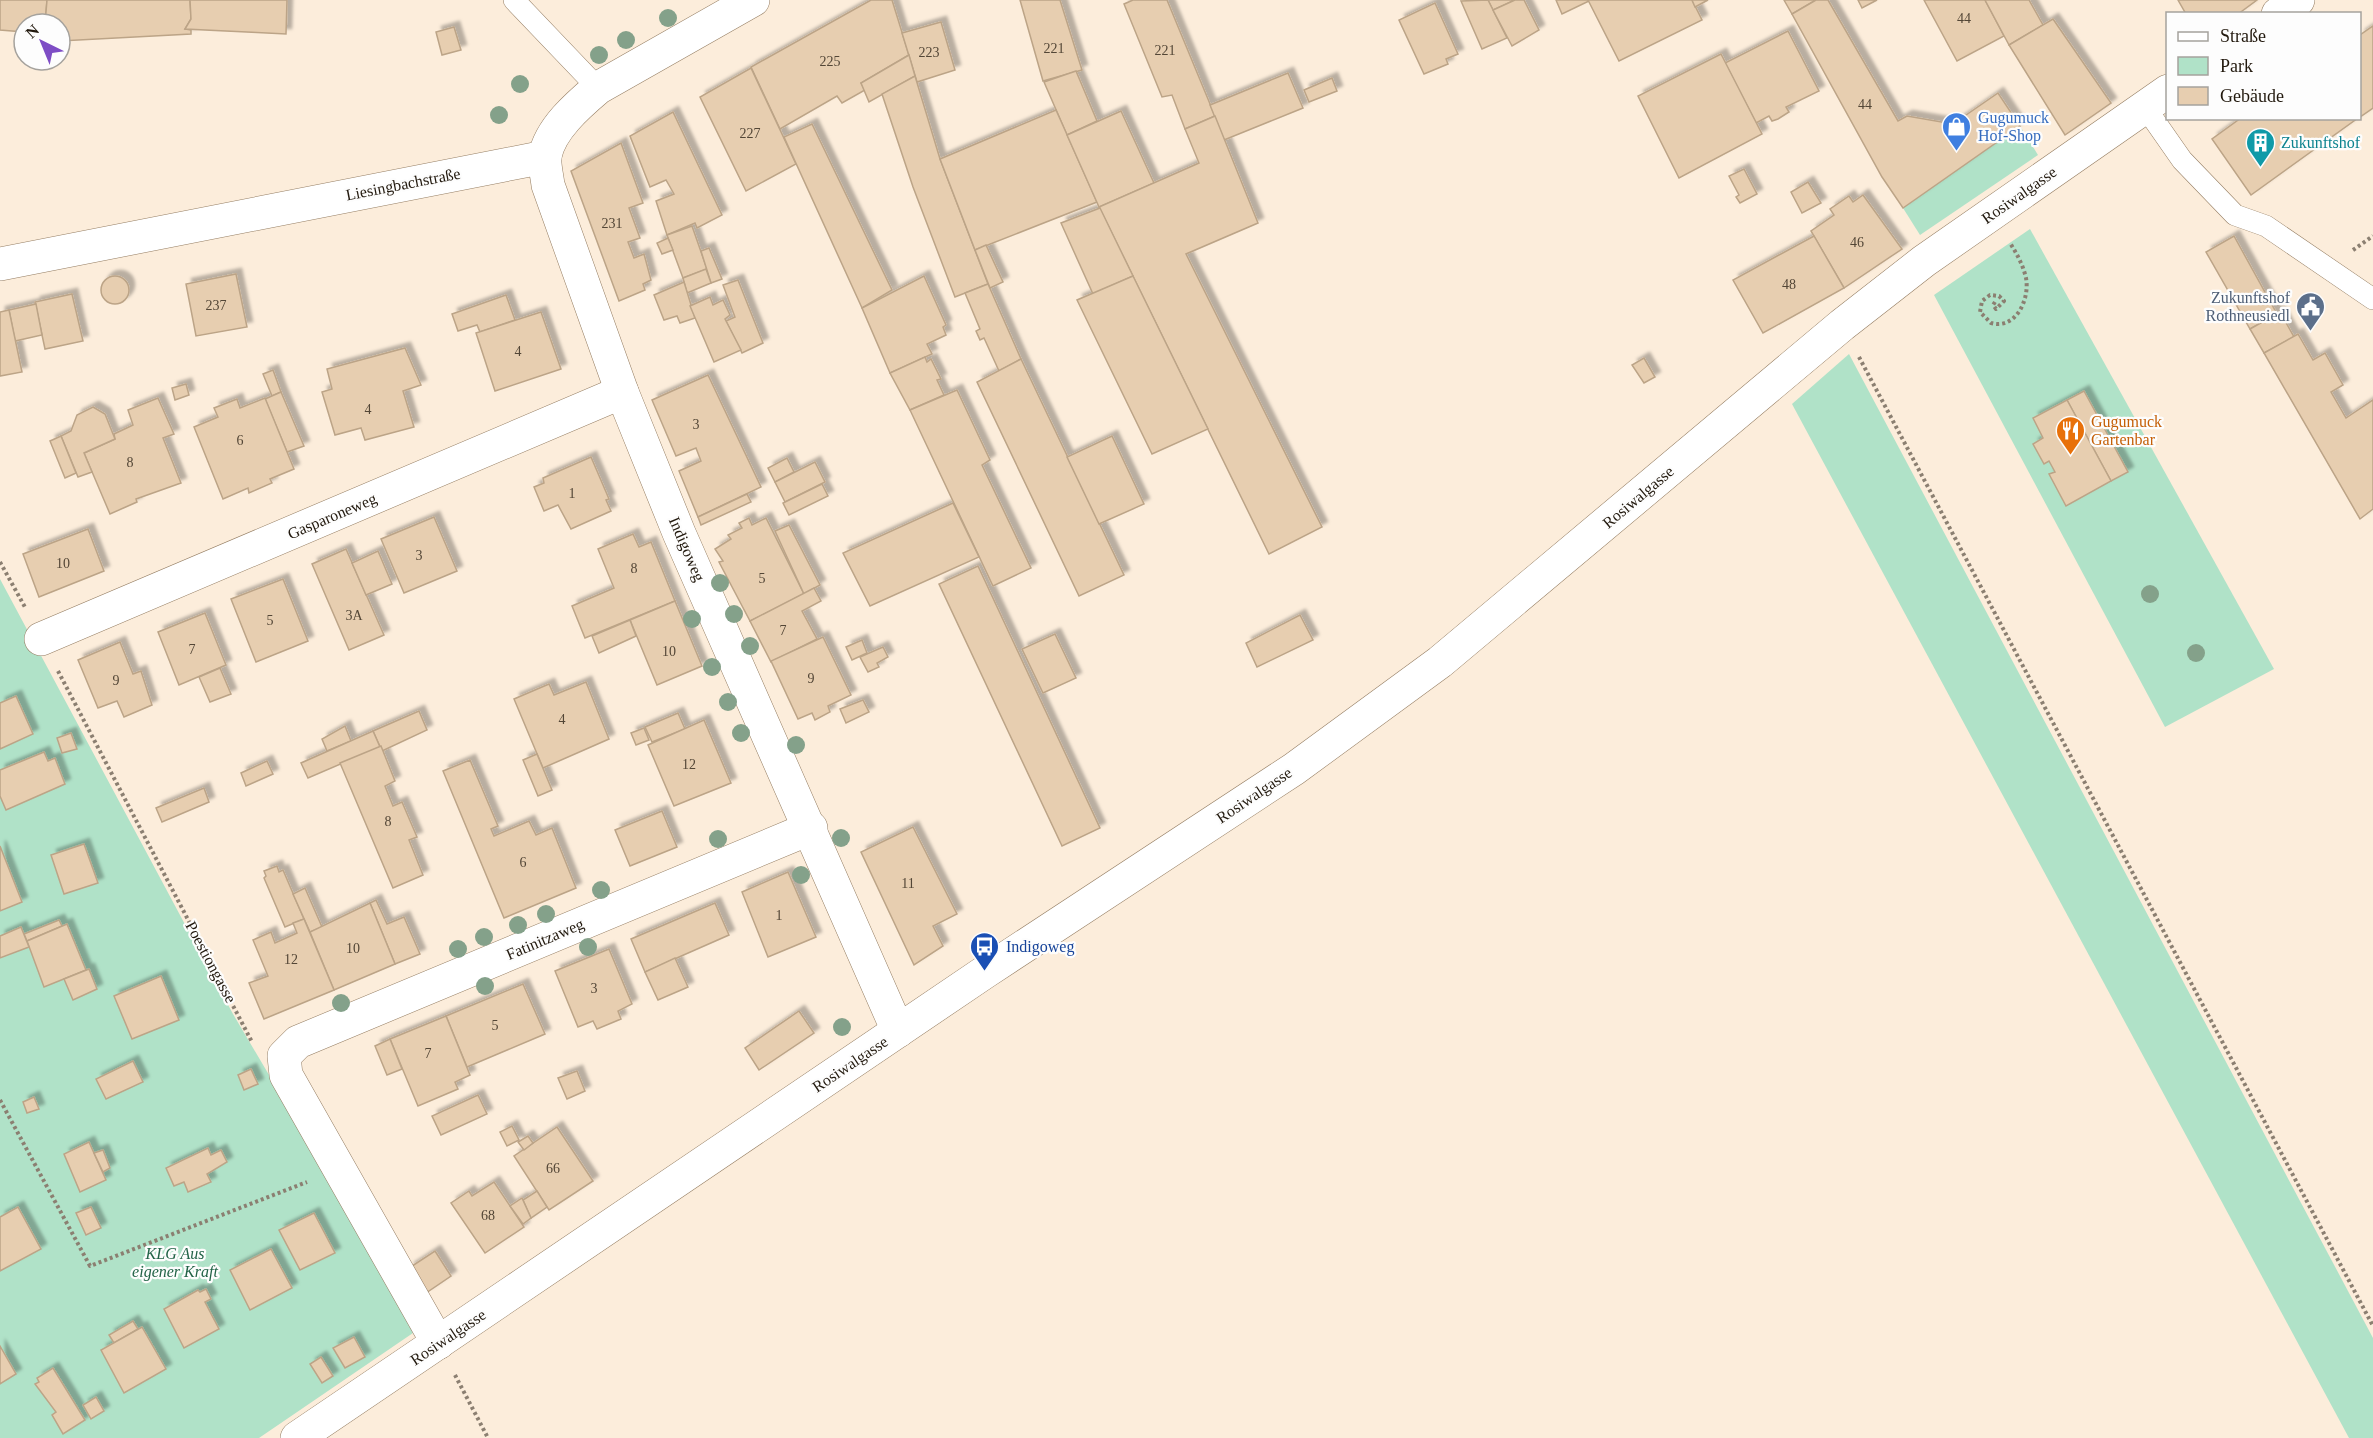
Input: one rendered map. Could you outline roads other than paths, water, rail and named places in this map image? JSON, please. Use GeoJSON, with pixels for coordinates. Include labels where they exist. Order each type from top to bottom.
{"type":"FeatureCollection","features":[{"type":"Feature","properties":{"kind":"street"},"geometry":{"type":"LineString","coordinates":[[545,157],[552,138],[567,118],[598,88],[753,0]]}},
{"type":"Feature","properties":{"kind":"street"},"geometry":{"type":"LineString","coordinates":[[2281,12],[2298,0]]}},
{"type":"Feature","properties":{"kind":"street","name":"Rosiwalgasse"},"geometry":{"type":"LineString","coordinates":[[297,1438],[898,1031],[1294,769],[1440,662],[1842,325],[1924,261],[2156,99]]}},
{"type":"Feature","properties":{"kind":"street","name":"Liesingbachstraße"},"geometry":{"type":"LineString","coordinates":[[0,264],[545,157]]}},
{"type":"Feature","properties":{"kind":"street","name":"Indigoweg"},"geometry":{"type":"LineString","coordinates":[[545,157],[548,185],[622,392],[679,533],[811,828],[898,1031]]}},
{"type":"Feature","properties":{"kind":"street","name":"Gasparoneweg"},"geometry":{"type":"LineString","coordinates":[[41,639],[622,392]]}},
{"type":"Feature","properties":{"kind":"street","name":"Fatinitzaweg"},"geometry":{"type":"LineString","coordinates":[[438,1343],[286,1075],[284,1056],[298,1042],[811,828]]}},
{"type":"Feature","properties":{"kind":"lane"},"geometry":{"type":"LineString","coordinates":[[514,0],[598,88]]}},
{"type":"Feature","properties":{"kind":"lane"},"geometry":{"type":"LineString","coordinates":[[2156,99],[2182,160],[2235,215],[2266,226],[2373,299]]}},
{"type":"Feature","properties":{"kind":"place","name":"Gugumuck Hof-Shop"},"geometry":{"type":"Point","coordinates":[1957,152]}},
{"type":"Feature","properties":{"kind":"place","name":"Zukunftshof"},"geometry":{"type":"Point","coordinates":[2260,168]}},
{"type":"Feature","properties":{"kind":"place","name":"Zukunftshof Rothneusiedl"},"geometry":{"type":"Point","coordinates":[2311,332]}},
{"type":"Feature","properties":{"kind":"place","name":"Gugumuck Gartenbar"},"geometry":{"type":"Point","coordinates":[2070,456]}},
{"type":"Feature","properties":{"kind":"place","name":"Indigoweg"},"geometry":{"type":"Point","coordinates":[985,972]}},
{"type":"Feature","properties":{"kind":"park label","name":"KLG Aus eigener Kraft"},"geometry":{"type":"Point","coordinates":[175,1262]}}]}
